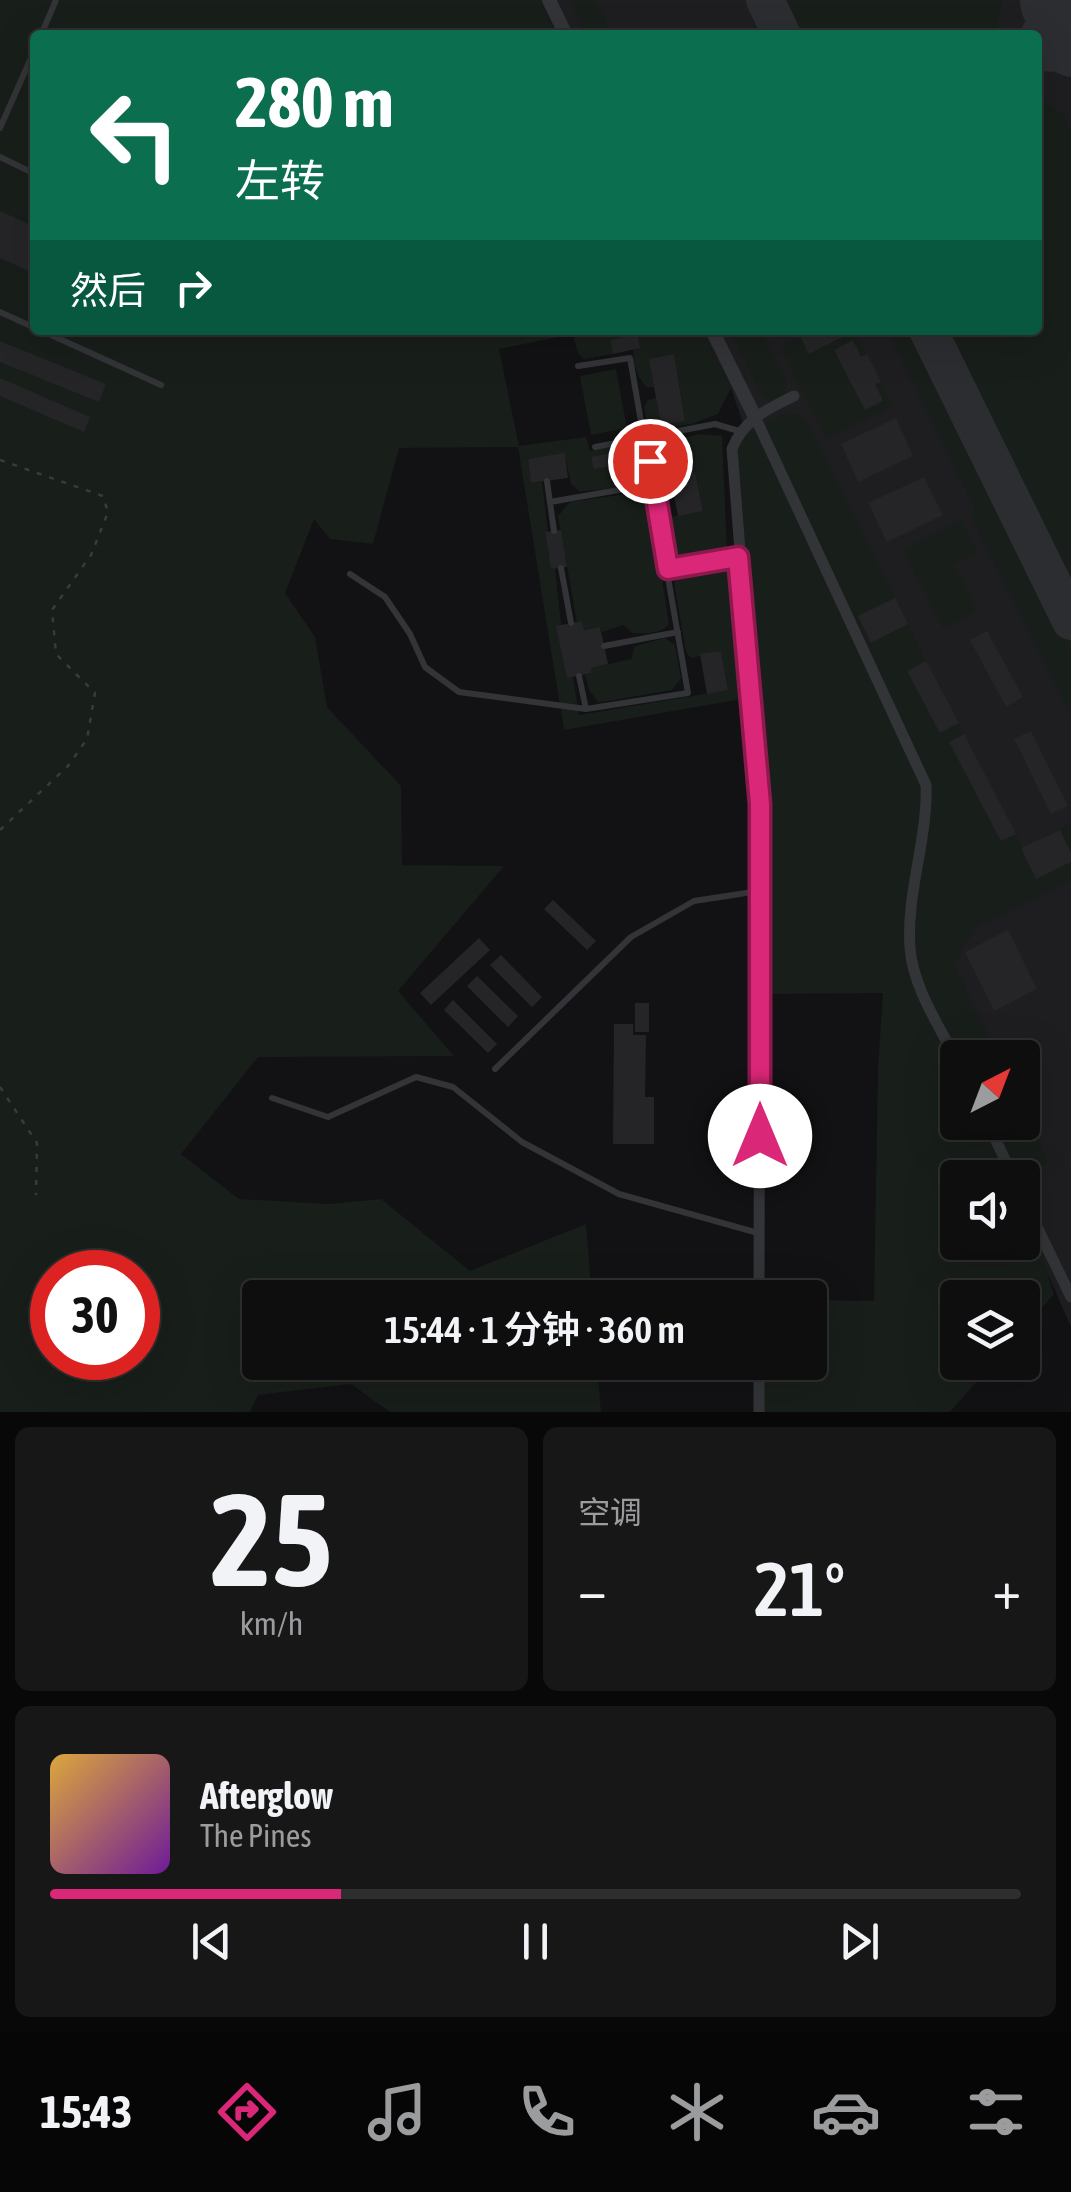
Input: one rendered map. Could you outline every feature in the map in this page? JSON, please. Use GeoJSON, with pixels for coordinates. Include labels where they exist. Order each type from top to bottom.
{"type":"FeatureCollection","features":[{"type":"Feature","properties":{"kind":"street"},"geometry":{"type":"LineString","coordinates":[[548,0],[563,30]]}},
{"type":"Feature","properties":{"kind":"street"},"geometry":{"type":"LineString","coordinates":[[714,335],[926,784],[927,814],[910,924],[910,951],[916,979],[947,1040]]}},
{"type":"Feature","properties":{"kind":"street"},"geometry":{"type":"LineString","coordinates":[[760,1280],[760,804],[732,449],[739,431],[754,417],[794,396]]}},
{"type":"Feature","properties":{"kind":"street"},"geometry":{"type":"LineString","coordinates":[[1040,1233],[1071,1297]]}},
{"type":"Feature","properties":{"kind":"street"},"geometry":{"type":"LineString","coordinates":[[759,1380],[759,1412]]}},
{"type":"Feature","properties":{"kind":"lane"},"geometry":{"type":"LineString","coordinates":[[43,30],[56,0]]}},
{"type":"Feature","properties":{"kind":"lane"},"geometry":{"type":"LineString","coordinates":[[0,128],[30,59]]}},
{"type":"Feature","properties":{"kind":"lane"},"geometry":{"type":"LineString","coordinates":[[0,158],[30,172]]}},
{"type":"Feature","properties":{"kind":"lane"},"geometry":{"type":"LineString","coordinates":[[0,312],[30,326]]}},
{"type":"Feature","properties":{"kind":"lane"},"geometry":{"type":"LineString","coordinates":[[50,335],[161,386]]}},
{"type":"Feature","properties":{"kind":"lane"},"geometry":{"type":"LineString","coordinates":[[350,574],[385,598],[410,634],[425,667],[459,692],[586,709],[688,693],[630,358],[578,366]]}},
{"type":"Feature","properties":{"kind":"lane"},"geometry":{"type":"LineString","coordinates":[[595,448],[715,424],[739,431]]}},
{"type":"Feature","properties":{"kind":"lane"},"geometry":{"type":"LineString","coordinates":[[547,481],[554,531]]}},
{"type":"Feature","properties":{"kind":"lane"},"geometry":{"type":"LineString","coordinates":[[550,502],[654,484]]}},
{"type":"Feature","properties":{"kind":"lane"},"geometry":{"type":"LineString","coordinates":[[668,569],[738,557]]}},
{"type":"Feature","properties":{"kind":"lane"},"geometry":{"type":"LineString","coordinates":[[561,568],[570,623]]}},
{"type":"Feature","properties":{"kind":"lane"},"geometry":{"type":"LineString","coordinates":[[604,646],[678,632]]}},
{"type":"Feature","properties":{"kind":"lane"},"geometry":{"type":"LineString","coordinates":[[579,676],[586,709]]}},
{"type":"Feature","properties":{"kind":"lane"},"geometry":{"type":"LineString","coordinates":[[495,1068],[631,937],[694,901],[760,890]]}},
{"type":"Feature","properties":{"kind":"lane"},"geometry":{"type":"LineString","coordinates":[[272,1098],[328,1117],[416,1077],[453,1087],[522,1142],[619,1194],[760,1234]]}},
{"type":"Feature","properties":{"kind":"path"},"geometry":{"type":"LineString","coordinates":[[0,460],[103,496],[108,512],[92,554],[52,610],[56,654],[95,693],[87,739],[68,766],[0,830]]}},
{"type":"Feature","properties":{"kind":"path"},"geometry":{"type":"LineString","coordinates":[[0,1086],[38,1143],[36,1195]]}},
{"type":"Feature","properties":{"kind":"shaded area"},"geometry":{"type":"Polygon","coordinates":[[[0,0],[540,0],[555,30],[30,30],[30,335],[568,335],[499,349],[519,446],[586,437],[590,451],[638,442],[645,465],[635,480],[627,484],[580,492],[571,484],[565,454],[528,459],[531,483],[542,482],[548,532],[545,533],[551,569],[555,569],[567,678],[573,677],[579,715],[728,690],[721,651],[691,658],[686,652],[674,583],[683,570],[723,565],[730,568],[742,699],[564,730],[518,447],[399,448],[373,544],[330,539],[314,519],[285,593],[315,637],[327,707],[401,786],[402,865],[504,866],[398,991],[454,1056],[258,1057],[181,1154],[239,1199],[329,1204],[381,1199],[470,1271],[586,1224],[591,1280],[242,1280],[242,1380],[598,1380],[601,1412],[390,1412],[351,1384],[258,1395],[250,1412],[0,1412],[0,0]]]}},
{"type":"Feature","properties":{"kind":"shaded area"},"geometry":{"type":"Polygon","coordinates":[[[540,0],[1071,0],[1071,1327],[1040,1256],[1040,1160],[1023,1160],[1023,1140],[1040,1140],[1040,1040],[952,1040],[731,388],[704,335],[1042,335],[1042,30],[555,30],[540,0]]]}},
{"type":"Feature","properties":{"kind":"shaded area"},"geometry":{"type":"Polygon","coordinates":[[[570,0],[595,0],[610,30],[585,30],[570,0]]]}},
{"type":"Feature","properties":{"kind":"shaded area"},"geometry":{"type":"Polygon","coordinates":[[[785,0],[1003,0],[996,30],[800,30],[785,0]]]}},
{"type":"Feature","properties":{"kind":"shaded area"},"geometry":{"type":"Polygon","coordinates":[[[1042,100],[1062,114],[1071,132],[1071,582],[949,335],[1042,335],[1042,100]]]}},
{"type":"Feature","properties":{"kind":"shaded area"},"geometry":{"type":"Polygon","coordinates":[[[573,335],[637,335],[610,340],[613,354],[584,359],[578,354],[573,335]]]}},
{"type":"Feature","properties":{"kind":"shaded area"},"geometry":{"type":"Polygon","coordinates":[[[637,335],[704,335],[731,388],[718,414],[691,424],[652,430],[644,407],[648,400],[656,398],[661,424],[685,420],[674,355],[650,359],[654,387],[647,387],[634,362],[637,335]]]}},
{"type":"Feature","properties":{"kind":"shaded area"},"geometry":{"type":"Polygon","coordinates":[[[732,335],[764,335],[787,381],[785,394],[772,401],[763,398],[732,335]]]}},
{"type":"Feature","properties":{"kind":"shaded area"},"geometry":{"type":"Polygon","coordinates":[[[805,335],[857,335],[892,405],[827,439],[780,348],[805,335]]]}},
{"type":"Feature","properties":{"kind":"shaded area"},"geometry":{"type":"Polygon","coordinates":[[[889,335],[917,335],[1071,648],[1071,715],[970,515],[976,511],[889,335]]]}},
{"type":"Feature","properties":{"kind":"shaded area"},"geometry":{"type":"Polygon","coordinates":[[[616,369],[627,428],[591,435],[580,376],[616,369]]]}},
{"type":"Feature","properties":{"kind":"shaded area"},"geometry":{"type":"Polygon","coordinates":[[[789,411],[805,418],[895,598],[859,616],[872,642],[908,624],[926,661],[908,671],[959,723],[964,734],[950,743],[1000,841],[1016,834],[1022,848],[1071,824],[1071,880],[979,926],[963,947],[955,967],[990,1040],[940,1040],[940,1140],[1038,1140],[1048,1162],[1040,1168],[1040,1160],[940,1160],[940,1260],[1040,1260],[1040,1253],[1054,1294],[1040,1310],[1040,1280],[940,1280],[940,1380],[978,1380],[950,1412],[759,1412],[759,1380],[827,1380],[827,1300],[874,1301],[883,993],[760,994],[760,804],[732,449],[745,435],[789,411]]]}},
{"type":"Feature","properties":{"kind":"shaded area"},"geometry":{"type":"Polygon","coordinates":[[[699,434],[722,436],[727,551],[677,558],[668,551],[663,523],[666,518],[703,510],[695,471],[661,476],[655,469],[652,451],[655,446],[699,434]]]}},
{"type":"Feature","properties":{"kind":"shaded area"},"geometry":{"type":"Polygon","coordinates":[[[633,493],[650,502],[669,624],[647,633],[632,633],[624,625],[602,632],[600,627],[584,630],[577,622],[558,516],[570,502],[633,493]]]}},
{"type":"Feature","properties":{"kind":"shaded area"},"geometry":{"type":"Polygon","coordinates":[[[962,520],[978,552],[954,564],[978,611],[943,628],[903,550],[962,520]]]}},
{"type":"Feature","properties":{"kind":"shaded area"},"geometry":{"type":"Polygon","coordinates":[[[665,638],[675,645],[681,678],[672,690],[598,702],[585,675],[592,673],[591,668],[631,659],[635,646],[665,638]]]}},
{"type":"Feature","properties":{"kind":"building"},"geometry":{"type":"Polygon","coordinates":[[[0,211],[30,225],[30,272],[0,258],[0,211]]]}},
{"type":"Feature","properties":{"kind":"building"},"geometry":{"type":"Polygon","coordinates":[[[637,335],[640,348],[613,354],[610,340],[637,335]]]}},
{"type":"Feature","properties":{"kind":"building"},"geometry":{"type":"Polygon","coordinates":[[[800,335],[846,335],[809,354],[800,335]]]}},
{"type":"Feature","properties":{"kind":"building"},"geometry":{"type":"Polygon","coordinates":[[[853,340],[861,357],[867,354],[881,382],[875,384],[883,401],[865,410],[834,350],[853,340]]]}},
{"type":"Feature","properties":{"kind":"building"},"geometry":{"type":"Polygon","coordinates":[[[0,341],[106,384],[99,402],[0,362],[0,341]]]}},
{"type":"Feature","properties":{"kind":"building"},"geometry":{"type":"Polygon","coordinates":[[[674,354],[685,421],[661,425],[649,359],[674,354]]]}},
{"type":"Feature","properties":{"kind":"building"},"geometry":{"type":"Polygon","coordinates":[[[0,378],[90,417],[84,432],[0,396],[0,378]]]}},
{"type":"Feature","properties":{"kind":"building"},"geometry":{"type":"Polygon","coordinates":[[[896,418],[913,456],[858,482],[841,444],[896,418]]]}},
{"type":"Feature","properties":{"kind":"building"},"geometry":{"type":"Polygon","coordinates":[[[686,440],[689,451],[668,456],[666,445],[686,440]]]}},
{"type":"Feature","properties":{"kind":"building"},"geometry":{"type":"Polygon","coordinates":[[[632,450],[634,462],[594,469],[591,457],[632,450]]]}},
{"type":"Feature","properties":{"kind":"building"},"geometry":{"type":"Polygon","coordinates":[[[565,453],[568,478],[531,483],[528,459],[565,453]]]}},
{"type":"Feature","properties":{"kind":"building"},"geometry":{"type":"Polygon","coordinates":[[[695,471],[703,511],[678,516],[670,476],[695,471]]]}},
{"type":"Feature","properties":{"kind":"building"},"geometry":{"type":"Polygon","coordinates":[[[924,477],[943,515],[887,542],[868,503],[924,477]]]}},
{"type":"Feature","properties":{"kind":"building"},"geometry":{"type":"Polygon","coordinates":[[[561,530],[567,567],[551,569],[545,532],[561,530]]]}},
{"type":"Feature","properties":{"kind":"building"},"geometry":{"type":"Polygon","coordinates":[[[895,598],[908,624],[871,643],[858,616],[895,598]]]}},
{"type":"Feature","properties":{"kind":"building"},"geometry":{"type":"Polygon","coordinates":[[[582,621],[584,630],[600,627],[608,664],[591,668],[592,673],[567,678],[556,626],[582,621]]]}},
{"type":"Feature","properties":{"kind":"building"},"geometry":{"type":"Polygon","coordinates":[[[987,631],[1023,697],[1006,707],[970,640],[987,631]]]}},
{"type":"Feature","properties":{"kind":"building"},"geometry":{"type":"Polygon","coordinates":[[[721,651],[728,690],[707,694],[700,654],[721,651]]]}},
{"type":"Feature","properties":{"kind":"building"},"geometry":{"type":"Polygon","coordinates":[[[926,661],[959,723],[940,733],[907,671],[926,661]]]}},
{"type":"Feature","properties":{"kind":"building"},"geometry":{"type":"Polygon","coordinates":[[[1031,731],[1068,806],[1051,814],[1014,739],[1031,731]]]}},
{"type":"Feature","properties":{"kind":"building"},"geometry":{"type":"Polygon","coordinates":[[[964,734],[1016,834],[1001,841],[949,742],[964,734]]]}},
{"type":"Feature","properties":{"kind":"building"},"geometry":{"type":"Polygon","coordinates":[[[1060,830],[1071,862],[1036,879],[1021,848],[1060,830]]]}},
{"type":"Feature","properties":{"kind":"building"},"geometry":{"type":"Polygon","coordinates":[[[553,900],[596,941],[587,950],[544,909],[553,900]]]}},
{"type":"Feature","properties":{"kind":"building"},"geometry":{"type":"Polygon","coordinates":[[[1008,930],[1037,989],[994,1011],[965,952],[1008,930]]]}},
{"type":"Feature","properties":{"kind":"building"},"geometry":{"type":"Polygon","coordinates":[[[479,938],[490,950],[431,1005],[420,993],[479,938]]]}},
{"type":"Feature","properties":{"kind":"building"},"geometry":{"type":"Polygon","coordinates":[[[501,955],[542,997],[532,1007],[490,965],[501,955]]]}},
{"type":"Feature","properties":{"kind":"building"},"geometry":{"type":"Polygon","coordinates":[[[477,976],[518,1016],[508,1027],[467,986],[477,976]]]}},
{"type":"Feature","properties":{"kind":"building"},"geometry":{"type":"Polygon","coordinates":[[[453,1000],[497,1044],[488,1053],[444,1010],[453,1000]]]}},
{"type":"Feature","properties":{"kind":"building"},"geometry":{"type":"Polygon","coordinates":[[[635,1003],[649,1003],[649,1032],[635,1032],[635,1003]]]}},
{"type":"Feature","properties":{"kind":"building"},"geometry":{"type":"Polygon","coordinates":[[[614,1024],[633,1024],[633,1035],[646,1035],[645,1097],[654,1097],[654,1144],[613,1144],[614,1024]]]}},
{"type":"Feature","properties":{"kind":"taxiway"},"geometry":{"type":"LineString","coordinates":[[765,0],[780,30]]}},
{"type":"Feature","properties":{"kind":"taxiway"},"geometry":{"type":"LineString","coordinates":[[1042,30],[1049,16],[1050,0]]}},
{"type":"Feature","properties":{"kind":"taxiway"},"geometry":{"type":"LineString","coordinates":[[1042,52],[1071,58]]}},
{"type":"Feature","properties":{"kind":"taxiway"},"geometry":{"type":"LineString","coordinates":[[930,335],[1071,621]]}},
{"type":"Feature","properties":{"kind":"runway"},"geometry":{"type":"LineString","coordinates":[[1066,0],[1071,10]]}},
{"type":"Feature","properties":{"kind":"route"},"geometry":{"type":"LineString","coordinates":[[650,461],[668,569],[738,557],[760,804],[760,1136]]}}]}
